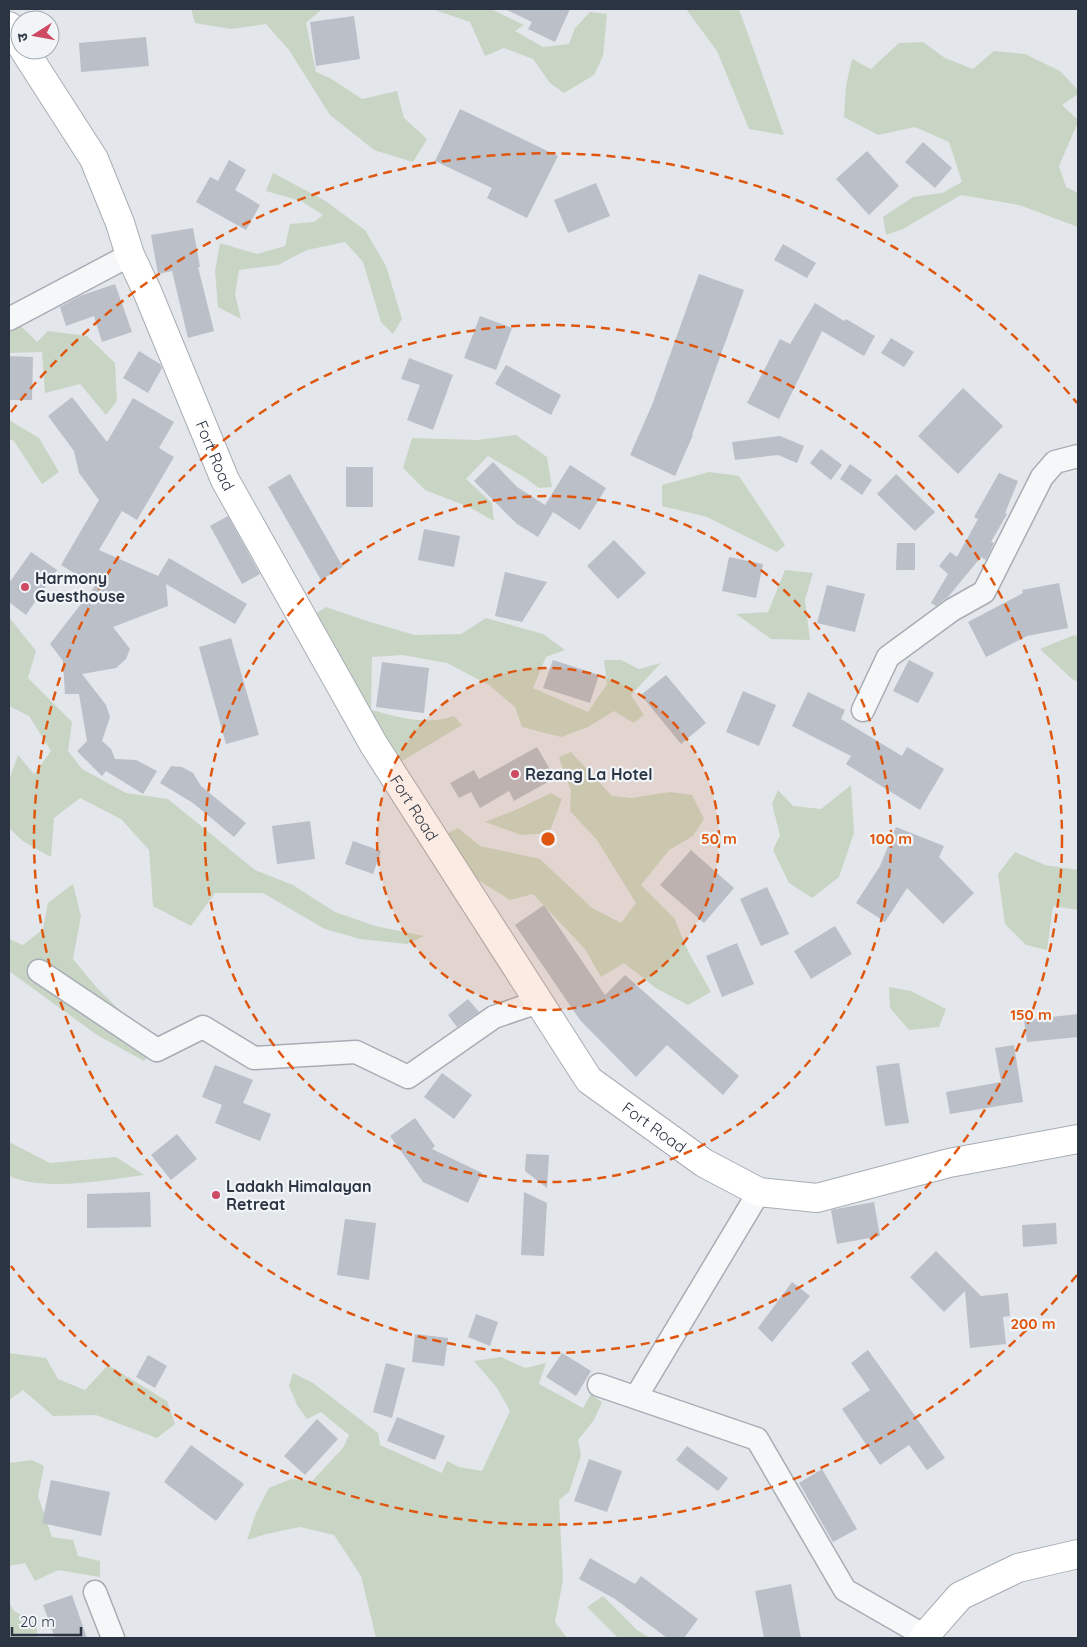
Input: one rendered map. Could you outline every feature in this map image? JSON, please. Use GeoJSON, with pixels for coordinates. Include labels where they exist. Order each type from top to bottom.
{"type":"FeatureCollection","features":[{"type":"Feature","properties":{"kind":"street","name":"Fort Road"},"geometry":{"type":"LineString","coordinates":[[30,60],[94,159],[120,223],[130,255],[147,291],[224,480],[374,745],[589,1080],[704,1163],[759,1192],[817,1198],[949,1163],[1078,1139]]}},
{"type":"Feature","properties":{"kind":"street"},"geometry":{"type":"LineString","coordinates":[[9,318],[130,255]]}},
{"type":"Feature","properties":{"kind":"street"},"geometry":{"type":"LineString","coordinates":[[863,710],[888,657],[952,610],[984,592],[1042,476],[1055,462],[1078,456]]}},
{"type":"Feature","properties":{"kind":"street"},"geometry":{"type":"LineString","coordinates":[[39,971],[157,1050],[203,1027],[254,1058],[356,1052],[408,1078],[494,1017],[538,1002]]}},
{"type":"Feature","properties":{"kind":"street"},"geometry":{"type":"LineString","coordinates":[[636,1397],[759,1192]]}},
{"type":"Feature","properties":{"kind":"street"},"geometry":{"type":"LineString","coordinates":[[600,1385],[757,1439],[845,1590],[924,1637],[960,1596],[1018,1568],[1078,1554]]}},
{"type":"Feature","properties":{"kind":"street"},"geometry":{"type":"LineString","coordinates":[[95,1592],[113,1638]]}},
{"type":"Feature","properties":{"kind":"green space"},"geometry":{"type":"Polygon","coordinates":[[[191,9],[319,9],[320,11],[306,23],[316,72],[330,78],[362,99],[397,91],[404,118],[427,139],[413,162],[374,150],[330,115],[289,50],[266,24],[231,29],[195,23],[191,9]]]}},
{"type":"Feature","properties":{"kind":"green space"},"geometry":{"type":"Polygon","coordinates":[[[432,9],[491,9],[524,25],[515,31],[543,47],[569,44],[575,28],[590,12],[607,14],[603,56],[594,75],[564,93],[550,83],[533,59],[504,48],[485,56],[470,22],[432,9]]]}},
{"type":"Feature","properties":{"kind":"green space"},"geometry":{"type":"Polygon","coordinates":[[[686,9],[739,9],[784,135],[749,129],[717,51],[686,9]]]}},
{"type":"Feature","properties":{"kind":"green space"},"geometry":{"type":"Polygon","coordinates":[[[923,42],[945,58],[973,69],[994,51],[1025,54],[1060,71],[1078,90],[1078,94],[1062,105],[1078,122],[1059,166],[1066,187],[1078,193],[1078,227],[1019,205],[961,195],[903,229],[886,235],[883,217],[913,197],[942,193],[962,182],[949,142],[915,127],[878,135],[844,117],[846,86],[852,59],[871,69],[899,43],[923,42]]]}},
{"type":"Feature","properties":{"kind":"green space"},"geometry":{"type":"Polygon","coordinates":[[[273,173],[324,200],[365,230],[386,266],[402,319],[393,334],[381,322],[363,262],[345,242],[307,250],[278,265],[239,270],[235,294],[241,319],[218,307],[215,271],[220,243],[257,254],[285,246],[290,224],[314,222],[323,215],[301,201],[266,191],[273,173]]]}},
{"type":"Feature","properties":{"kind":"green space"},"geometry":{"type":"Polygon","coordinates":[[[20,325],[37,342],[48,331],[87,336],[115,363],[117,401],[106,415],[80,384],[45,393],[42,352],[9,353],[9,326],[20,325]]]}},
{"type":"Feature","properties":{"kind":"green space"},"geometry":{"type":"Polygon","coordinates":[[[9,420],[39,438],[59,472],[42,484],[14,441],[9,439],[9,420]]]}},
{"type":"Feature","properties":{"kind":"green space"},"geometry":{"type":"Polygon","coordinates":[[[516,435],[547,457],[552,487],[539,488],[488,456],[466,479],[492,503],[494,521],[469,507],[425,490],[403,468],[412,438],[477,440],[516,435]]]}},
{"type":"Feature","properties":{"kind":"green space"},"geometry":{"type":"Polygon","coordinates":[[[709,472],[739,476],[785,545],[777,552],[707,517],[662,506],[662,485],[709,472]]]}},
{"type":"Feature","properties":{"kind":"green space"},"geometry":{"type":"Polygon","coordinates":[[[785,570],[813,573],[805,600],[810,640],[771,639],[736,614],[768,612],[785,570]]]}},
{"type":"Feature","properties":{"kind":"green space"},"geometry":{"type":"Polygon","coordinates":[[[326,607],[415,635],[461,634],[486,618],[543,634],[565,650],[546,657],[533,688],[588,712],[607,684],[604,660],[621,660],[639,669],[661,663],[631,695],[644,715],[634,723],[614,711],[588,727],[561,737],[522,727],[515,707],[489,685],[447,663],[403,655],[372,657],[371,710],[402,718],[423,720],[444,719],[454,716],[462,725],[397,764],[312,616],[326,607]]]}},
{"type":"Feature","properties":{"kind":"green space"},"geometry":{"type":"Polygon","coordinates":[[[9,617],[36,651],[28,678],[72,722],[68,751],[82,769],[126,793],[168,799],[255,870],[293,885],[335,912],[375,926],[424,936],[407,944],[360,939],[325,929],[263,893],[215,893],[191,926],[153,906],[149,850],[121,819],[80,798],[54,818],[51,857],[24,842],[9,828],[9,780],[18,755],[34,774],[51,751],[29,716],[9,706],[9,617]]]}},
{"type":"Feature","properties":{"kind":"green space"},"geometry":{"type":"Polygon","coordinates":[[[1074,635],[1078,637],[1078,682],[1072,679],[1040,649],[1074,635]]]}},
{"type":"Feature","properties":{"kind":"green space"},"geometry":{"type":"Polygon","coordinates":[[[571,752],[612,796],[632,798],[670,792],[692,795],[704,819],[693,836],[669,850],[641,885],[674,918],[689,953],[711,992],[688,1005],[656,988],[624,963],[601,977],[585,949],[533,894],[510,900],[470,875],[448,833],[458,828],[480,846],[540,859],[592,908],[621,923],[636,903],[597,840],[570,811],[571,791],[559,757],[571,752]]]}},
{"type":"Feature","properties":{"kind":"green space"},"geometry":{"type":"Polygon","coordinates":[[[851,785],[854,833],[839,877],[812,898],[789,883],[773,850],[780,835],[772,804],[778,790],[793,806],[821,809],[851,785]]]}},
{"type":"Feature","properties":{"kind":"green space"},"geometry":{"type":"Polygon","coordinates":[[[551,793],[562,799],[549,833],[521,835],[485,822],[518,809],[551,793]]]}},
{"type":"Feature","properties":{"kind":"green space"},"geometry":{"type":"Polygon","coordinates":[[[1015,852],[1045,865],[1078,870],[1078,910],[1053,906],[1047,950],[1026,945],[1005,924],[998,874],[1015,852]]]}},
{"type":"Feature","properties":{"kind":"green space"},"geometry":{"type":"Polygon","coordinates":[[[73,884],[81,916],[73,959],[97,988],[157,1046],[144,1061],[97,1035],[9,971],[9,939],[23,945],[43,929],[48,903],[73,884]]]}},
{"type":"Feature","properties":{"kind":"green space"},"geometry":{"type":"Polygon","coordinates":[[[889,987],[911,991],[946,1009],[939,1027],[909,1030],[890,1008],[889,987]]]}},
{"type":"Feature","properties":{"kind":"green space"},"geometry":{"type":"Polygon","coordinates":[[[9,1142],[50,1163],[116,1157],[144,1175],[94,1182],[58,1184],[24,1181],[9,1176],[9,1142]]]}},
{"type":"Feature","properties":{"kind":"green space"},"geometry":{"type":"Polygon","coordinates":[[[9,1353],[46,1358],[58,1379],[85,1390],[108,1365],[167,1401],[175,1424],[157,1438],[96,1415],[53,1416],[23,1390],[9,1400],[9,1353]]]}},
{"type":"Feature","properties":{"kind":"green space"},"geometry":{"type":"Polygon","coordinates":[[[501,1357],[525,1368],[546,1363],[539,1384],[583,1408],[591,1394],[602,1402],[594,1420],[578,1440],[581,1455],[569,1492],[559,1500],[563,1580],[555,1622],[567,1638],[376,1638],[361,1576],[334,1535],[300,1527],[247,1540],[256,1513],[269,1488],[291,1479],[312,1481],[343,1448],[349,1435],[321,1412],[307,1419],[297,1405],[289,1386],[293,1373],[313,1383],[378,1433],[380,1445],[442,1473],[447,1461],[459,1467],[482,1471],[510,1411],[497,1388],[474,1361],[501,1357]]]}},
{"type":"Feature","properties":{"kind":"green space"},"geometry":{"type":"Polygon","coordinates":[[[32,1460],[44,1466],[38,1496],[52,1537],[73,1540],[78,1556],[100,1561],[100,1577],[58,1570],[35,1581],[25,1563],[9,1566],[9,1463],[32,1460]]]}},
{"type":"Feature","properties":{"kind":"green space"},"geometry":{"type":"Polygon","coordinates":[[[603,1596],[637,1630],[650,1638],[618,1638],[587,1607],[603,1596]]]}},
{"type":"Feature","properties":{"kind":"green space"},"geometry":{"type":"Polygon","coordinates":[[[9,1602],[14,1611],[37,1624],[37,1638],[9,1638],[9,1602]]]}},
{"type":"Feature","properties":{"kind":"building"},"geometry":{"type":"Polygon","coordinates":[[[505,9],[570,9],[555,42],[528,29],[532,22],[505,9]]]}},
{"type":"Feature","properties":{"kind":"building"},"geometry":{"type":"Polygon","coordinates":[[[354,16],[360,59],[316,66],[310,22],[354,16]]]}},
{"type":"Feature","properties":{"kind":"building"},"geometry":{"type":"Polygon","coordinates":[[[146,37],[149,66],[81,72],[79,43],[146,37]]]}},
{"type":"Feature","properties":{"kind":"building"},"geometry":{"type":"Polygon","coordinates":[[[460,109],[558,156],[527,218],[487,198],[492,188],[435,161],[460,109]]]}},
{"type":"Feature","properties":{"kind":"building"},"geometry":{"type":"Polygon","coordinates":[[[923,142],[952,168],[935,188],[905,162],[923,142]]]}},
{"type":"Feature","properties":{"kind":"building"},"geometry":{"type":"Polygon","coordinates":[[[867,151],[899,186],[869,215],[836,179],[867,151]]]}},
{"type":"Feature","properties":{"kind":"building"},"geometry":{"type":"Polygon","coordinates":[[[229,160],[246,170],[235,190],[260,205],[246,230],[196,202],[210,177],[218,181],[229,160]]]}},
{"type":"Feature","properties":{"kind":"building"},"geometry":{"type":"Polygon","coordinates":[[[596,183],[610,216],[568,233],[554,200],[596,183]]]}},
{"type":"Feature","properties":{"kind":"building"},"geometry":{"type":"Polygon","coordinates":[[[193,228],[200,267],[198,267],[214,331],[188,338],[172,271],[158,274],[151,235],[193,228]]]}},
{"type":"Feature","properties":{"kind":"building"},"geometry":{"type":"Polygon","coordinates":[[[783,244],[816,263],[807,278],[774,260],[783,244]]]}},
{"type":"Feature","properties":{"kind":"building"},"geometry":{"type":"Polygon","coordinates":[[[699,274],[744,290],[693,435],[675,476],[630,455],[652,405],[699,274]]]}},
{"type":"Feature","properties":{"kind":"building"},"geometry":{"type":"Polygon","coordinates":[[[115,284],[132,332],[102,342],[94,316],[66,326],[60,307],[80,296],[115,284]]]}},
{"type":"Feature","properties":{"kind":"building"},"geometry":{"type":"Polygon","coordinates":[[[815,303],[844,321],[846,319],[875,336],[864,356],[822,331],[779,419],[747,403],[780,339],[790,344],[815,303]]]}},
{"type":"Feature","properties":{"kind":"building"},"geometry":{"type":"Polygon","coordinates":[[[480,316],[512,328],[496,370],[464,358],[480,316]]]}},
{"type":"Feature","properties":{"kind":"building"},"geometry":{"type":"Polygon","coordinates":[[[891,338],[914,352],[904,367],[881,353],[891,338]]]}},
{"type":"Feature","properties":{"kind":"building"},"geometry":{"type":"Polygon","coordinates":[[[139,351],[160,364],[162,368],[148,393],[123,378],[139,351]]]}},
{"type":"Feature","properties":{"kind":"building"},"geometry":{"type":"Polygon","coordinates":[[[9,356],[33,357],[32,400],[9,400],[9,356]]]}},
{"type":"Feature","properties":{"kind":"building"},"geometry":{"type":"Polygon","coordinates":[[[409,358],[453,375],[433,430],[407,420],[420,385],[401,379],[409,358]]]}},
{"type":"Feature","properties":{"kind":"building"},"geometry":{"type":"Polygon","coordinates":[[[506,365],[561,395],[551,415],[495,384],[506,365]]]}},
{"type":"Feature","properties":{"kind":"building"},"geometry":{"type":"Polygon","coordinates":[[[963,388],[1003,426],[958,474],[918,436],[963,388]]]}},
{"type":"Feature","properties":{"kind":"building"},"geometry":{"type":"Polygon","coordinates":[[[72,397],[107,442],[133,398],[174,422],[159,448],[174,457],[137,520],[122,511],[99,550],[158,576],[169,558],[247,604],[235,624],[166,584],[168,606],[113,627],[130,649],[126,659],[116,668],[82,674],[106,705],[110,717],[102,741],[111,749],[115,759],[136,760],[157,771],[143,794],[106,771],[102,776],[77,751],[87,741],[79,694],[65,694],[63,661],[50,644],[95,586],[61,565],[99,500],[79,473],[74,451],[48,416],[72,397]]]}},
{"type":"Feature","properties":{"kind":"building"},"geometry":{"type":"Polygon","coordinates":[[[780,436],[804,446],[797,463],[778,455],[735,460],[732,442],[780,436]]]}},
{"type":"Feature","properties":{"kind":"building"},"geometry":{"type":"Polygon","coordinates":[[[821,449],[842,465],[831,480],[810,463],[821,449]]]}},
{"type":"Feature","properties":{"kind":"building"},"geometry":{"type":"Polygon","coordinates":[[[493,462],[517,487],[545,505],[570,465],[606,488],[580,530],[553,512],[538,537],[517,524],[474,481],[493,462]]]}},
{"type":"Feature","properties":{"kind":"building"},"geometry":{"type":"Polygon","coordinates":[[[850,464],[872,480],[862,495],[840,479],[850,464]]]}},
{"type":"Feature","properties":{"kind":"building"},"geometry":{"type":"Polygon","coordinates":[[[346,467],[373,467],[373,507],[346,507],[346,467]]]}},
{"type":"Feature","properties":{"kind":"building"},"geometry":{"type":"Polygon","coordinates":[[[999,473],[1018,481],[1005,513],[1007,514],[991,542],[994,543],[986,560],[981,557],[948,597],[936,606],[931,603],[948,574],[939,566],[950,552],[957,557],[978,519],[974,517],[999,473]]]}},
{"type":"Feature","properties":{"kind":"building"},"geometry":{"type":"Polygon","coordinates":[[[290,474],[343,567],[321,580],[268,487],[290,474]]]}},
{"type":"Feature","properties":{"kind":"building"},"geometry":{"type":"Polygon","coordinates":[[[896,474],[935,512],[915,531],[877,494],[896,474]]]}},
{"type":"Feature","properties":{"kind":"building"},"geometry":{"type":"Polygon","coordinates":[[[228,516],[260,574],[242,584],[210,526],[228,516]]]}},
{"type":"Feature","properties":{"kind":"building"},"geometry":{"type":"Polygon","coordinates":[[[424,529],[460,536],[454,567],[418,560],[424,529]]]}},
{"type":"Feature","properties":{"kind":"building"},"geometry":{"type":"Polygon","coordinates":[[[614,540],[646,573],[618,599],[587,566],[614,540]]]}},
{"type":"Feature","properties":{"kind":"building"},"geometry":{"type":"Polygon","coordinates":[[[897,543],[915,543],[915,570],[896,570],[897,543]]]}},
{"type":"Feature","properties":{"kind":"building"},"geometry":{"type":"Polygon","coordinates":[[[31,552],[57,570],[26,615],[9,602],[9,583],[31,552]]]}},
{"type":"Feature","properties":{"kind":"building"},"geometry":{"type":"Polygon","coordinates":[[[729,557],[763,564],[756,598],[722,591],[729,557]]]}},
{"type":"Feature","properties":{"kind":"building"},"geometry":{"type":"Polygon","coordinates":[[[505,572],[547,582],[522,622],[495,616],[505,572]]]}},
{"type":"Feature","properties":{"kind":"building"},"geometry":{"type":"Polygon","coordinates":[[[1059,583],[1068,628],[1027,636],[986,657],[968,622],[1023,593],[1022,590],[1059,583]]]}},
{"type":"Feature","properties":{"kind":"building"},"geometry":{"type":"Polygon","coordinates":[[[827,585],[865,594],[855,632],[817,623],[827,585]]]}},
{"type":"Feature","properties":{"kind":"building"},"geometry":{"type":"Polygon","coordinates":[[[231,638],[259,735],[226,744],[199,647],[231,638]]]}},
{"type":"Feature","properties":{"kind":"building"},"geometry":{"type":"Polygon","coordinates":[[[553,660],[599,675],[590,703],[543,688],[553,660]]]}},
{"type":"Feature","properties":{"kind":"building"},"geometry":{"type":"Polygon","coordinates":[[[909,660],[934,673],[918,703],[893,691],[909,660]]]}},
{"type":"Feature","properties":{"kind":"building"},"geometry":{"type":"Polygon","coordinates":[[[382,662],[429,668],[424,713],[376,707],[382,662]]]}},
{"type":"Feature","properties":{"kind":"building"},"geometry":{"type":"Polygon","coordinates":[[[666,675],[706,723],[681,744],[641,695],[666,675]]]}},
{"type":"Feature","properties":{"kind":"building"},"geometry":{"type":"Polygon","coordinates":[[[743,691],[776,705],[759,746],[726,732],[743,691]]]}},
{"type":"Feature","properties":{"kind":"building"},"geometry":{"type":"Polygon","coordinates":[[[808,692],[845,710],[841,719],[902,756],[907,747],[944,769],[920,810],[846,764],[851,756],[792,726],[808,692]]]}},
{"type":"Feature","properties":{"kind":"building"},"geometry":{"type":"Polygon","coordinates":[[[537,747],[555,778],[514,801],[509,791],[480,808],[471,792],[459,798],[450,783],[474,770],[479,779],[537,747]]]}},
{"type":"Feature","properties":{"kind":"building"},"geometry":{"type":"Polygon","coordinates":[[[171,766],[182,767],[193,773],[201,786],[246,823],[234,837],[193,803],[160,783],[171,766]]]}},
{"type":"Feature","properties":{"kind":"building"},"geometry":{"type":"Polygon","coordinates":[[[310,821],[315,859],[277,864],[272,826],[310,821]]]}},
{"type":"Feature","properties":{"kind":"building"},"geometry":{"type":"Polygon","coordinates":[[[896,827],[944,846],[939,857],[974,893],[943,924],[907,888],[885,922],[856,903],[880,866],[896,827]]]}},
{"type":"Feature","properties":{"kind":"building"},"geometry":{"type":"Polygon","coordinates":[[[353,841],[381,851],[373,874],[345,864],[353,841]]]}},
{"type":"Feature","properties":{"kind":"building"},"geometry":{"type":"Polygon","coordinates":[[[691,850],[734,888],[704,923],[660,885],[691,850]]]}},
{"type":"Feature","properties":{"kind":"building"},"geometry":{"type":"Polygon","coordinates":[[[767,887],[789,934],[761,946],[740,899],[767,887]]]}},
{"type":"Feature","properties":{"kind":"building"},"geometry":{"type":"Polygon","coordinates":[[[544,905],[605,995],[625,975],[739,1076],[723,1095],[667,1045],[636,1077],[580,1020],[515,925],[544,905]]]}},
{"type":"Feature","properties":{"kind":"building"},"geometry":{"type":"Polygon","coordinates":[[[835,926],[852,954],[811,979],[794,951],[835,926]]]}},
{"type":"Feature","properties":{"kind":"building"},"geometry":{"type":"Polygon","coordinates":[[[737,943],[754,984],[722,997],[706,956],[737,943]]]}},
{"type":"Feature","properties":{"kind":"building"},"geometry":{"type":"Polygon","coordinates":[[[468,999],[479,1012],[457,1027],[448,1015],[468,999]]]}},
{"type":"Feature","properties":{"kind":"building"},"geometry":{"type":"Polygon","coordinates":[[[1078,1014],[1078,1037],[1027,1042],[1024,1020],[1078,1014]]]}},
{"type":"Feature","properties":{"kind":"building"},"geometry":{"type":"Polygon","coordinates":[[[1014,1045],[1023,1102],[950,1114],[946,1092],[1001,1082],[995,1048],[1014,1045]]]}},
{"type":"Feature","properties":{"kind":"building"},"geometry":{"type":"Polygon","coordinates":[[[899,1063],[909,1123],[885,1126],[876,1066],[899,1063]]]}},
{"type":"Feature","properties":{"kind":"building"},"geometry":{"type":"Polygon","coordinates":[[[215,1065],[253,1080],[243,1103],[271,1114],[260,1141],[215,1123],[222,1105],[202,1097],[215,1065]]]}},
{"type":"Feature","properties":{"kind":"building"},"geometry":{"type":"Polygon","coordinates":[[[442,1073],[472,1095],[454,1119],[424,1097],[442,1073]]]}},
{"type":"Feature","properties":{"kind":"building"},"geometry":{"type":"Polygon","coordinates":[[[415,1118],[435,1146],[432,1149],[482,1173],[468,1203],[423,1182],[390,1136],[415,1118]]]}},
{"type":"Feature","properties":{"kind":"building"},"geometry":{"type":"Polygon","coordinates":[[[177,1134],[197,1159],[171,1180],[151,1155],[177,1134]]]}},
{"type":"Feature","properties":{"kind":"building"},"geometry":{"type":"Polygon","coordinates":[[[526,1154],[549,1155],[547,1188],[525,1171],[526,1154]]]}},
{"type":"Feature","properties":{"kind":"building"},"geometry":{"type":"Polygon","coordinates":[[[150,1192],[151,1227],[87,1228],[87,1194],[150,1192]]]}},
{"type":"Feature","properties":{"kind":"building"},"geometry":{"type":"Polygon","coordinates":[[[524,1192],[547,1203],[544,1256],[521,1255],[524,1192]]]}},
{"type":"Feature","properties":{"kind":"building"},"geometry":{"type":"Polygon","coordinates":[[[874,1202],[880,1236],[837,1244],[831,1210],[874,1202]]]}},
{"type":"Feature","properties":{"kind":"building"},"geometry":{"type":"Polygon","coordinates":[[[345,1219],[376,1223],[369,1280],[337,1275],[345,1219]]]}},
{"type":"Feature","properties":{"kind":"building"},"geometry":{"type":"Polygon","coordinates":[[[1056,1223],[1057,1244],[1023,1247],[1022,1225],[1056,1223]]]}},
{"type":"Feature","properties":{"kind":"building"},"geometry":{"type":"Polygon","coordinates":[[[936,1251],[981,1296],[1008,1293],[1010,1316],[1003,1317],[1006,1344],[970,1348],[965,1291],[944,1312],[910,1277],[936,1251]]]}},
{"type":"Feature","properties":{"kind":"building"},"geometry":{"type":"Polygon","coordinates":[[[792,1282],[810,1296],[772,1342],[758,1328],[792,1282]]]}},
{"type":"Feature","properties":{"kind":"building"},"geometry":{"type":"Polygon","coordinates":[[[476,1314],[498,1322],[490,1346],[468,1337],[476,1314]]]}},
{"type":"Feature","properties":{"kind":"building"},"geometry":{"type":"Polygon","coordinates":[[[415,1334],[448,1338],[444,1366],[412,1362],[415,1334]]]}},
{"type":"Feature","properties":{"kind":"building"},"geometry":{"type":"Polygon","coordinates":[[[868,1350],[945,1458],[927,1470],[909,1445],[880,1465],[842,1409],[870,1390],[851,1363],[868,1350]]]}},
{"type":"Feature","properties":{"kind":"building"},"geometry":{"type":"Polygon","coordinates":[[[562,1353],[591,1371],[576,1396],[546,1377],[562,1353]]]}},
{"type":"Feature","properties":{"kind":"building"},"geometry":{"type":"Polygon","coordinates":[[[148,1355],[167,1366],[155,1388],[136,1377],[148,1355]]]}},
{"type":"Feature","properties":{"kind":"building"},"geometry":{"type":"Polygon","coordinates":[[[386,1363],[405,1368],[392,1418],[373,1412],[386,1363]]]}},
{"type":"Feature","properties":{"kind":"building"},"geometry":{"type":"Polygon","coordinates":[[[397,1417],[445,1436],[435,1460],[387,1441],[397,1417]]]}},
{"type":"Feature","properties":{"kind":"building"},"geometry":{"type":"Polygon","coordinates":[[[317,1419],[338,1439],[305,1475],[284,1456],[317,1419]]]}},
{"type":"Feature","properties":{"kind":"building"},"geometry":{"type":"Polygon","coordinates":[[[191,1445],[244,1484],[216,1521],[164,1482],[191,1445]]]}},
{"type":"Feature","properties":{"kind":"building"},"geometry":{"type":"Polygon","coordinates":[[[687,1446],[728,1478],[718,1491],[676,1460],[687,1446]]]}},
{"type":"Feature","properties":{"kind":"building"},"geometry":{"type":"Polygon","coordinates":[[[589,1459],[622,1471],[607,1512],[574,1501],[589,1459]]]}},
{"type":"Feature","properties":{"kind":"building"},"geometry":{"type":"Polygon","coordinates":[[[822,1469],[857,1529],[833,1542],[799,1483],[822,1469]]]}},
{"type":"Feature","properties":{"kind":"building"},"geometry":{"type":"Polygon","coordinates":[[[51,1480],[110,1492],[101,1536],[42,1523],[51,1480]]]}},
{"type":"Feature","properties":{"kind":"building"},"geometry":{"type":"Polygon","coordinates":[[[590,1558],[635,1584],[641,1576],[698,1619],[684,1638],[667,1638],[615,1599],[579,1579],[590,1558]]]}},
{"type":"Feature","properties":{"kind":"building"},"geometry":{"type":"Polygon","coordinates":[[[791,1584],[801,1638],[764,1638],[755,1591],[791,1584]]]}},
{"type":"Feature","properties":{"kind":"building"},"geometry":{"type":"Polygon","coordinates":[[[72,1595],[87,1638],[55,1638],[43,1605],[72,1595]]]}},
{"type":"Feature","properties":{"kind":"place","name":"Harmony Guesthouse"},"geometry":{"type":"Point","coordinates":[25,587]}},
{"type":"Feature","properties":{"kind":"place","name":"Rezang La Hotel"},"geometry":{"type":"Point","coordinates":[515,774]}},
{"type":"Feature","properties":{"kind":"place","name":"Ladakh Himalayan Retreat"},"geometry":{"type":"Point","coordinates":[216,1195]}}]}
